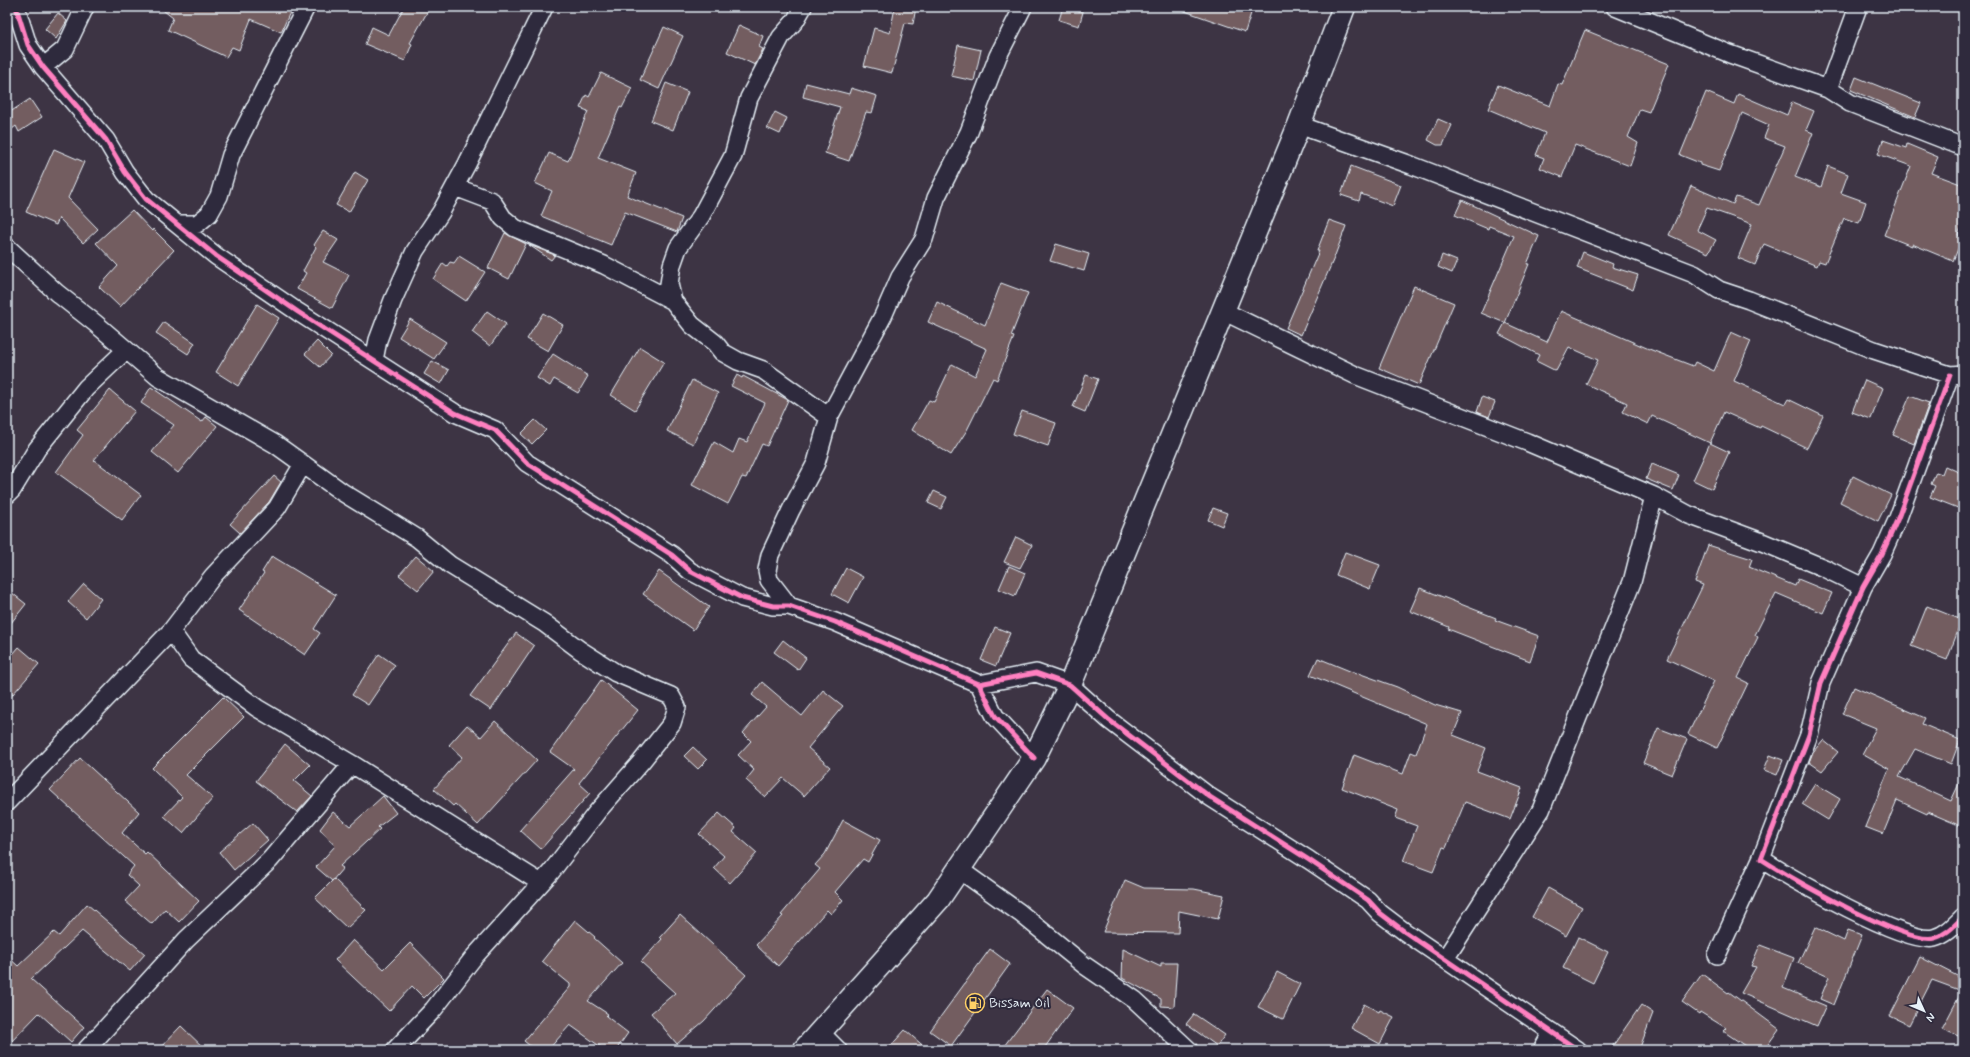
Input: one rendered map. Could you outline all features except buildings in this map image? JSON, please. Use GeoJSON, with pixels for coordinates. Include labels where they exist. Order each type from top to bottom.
{"type":"FeatureCollection","features":[{"type":"Feature","properties":{"kind":"main road"},"geometry":{"type":"LineString","coordinates":[[804,1050],[821,1033],[938,900],[960,870],[1034,758],[1070,685],[1299,125],[1344,7]]}},
{"type":"Feature","properties":{"kind":"street"},"geometry":{"type":"LineString","coordinates":[[16,7],[28,45],[43,67],[106,140],[125,172],[146,199],[216,256],[298,312],[455,413],[495,430],[527,463],[672,555],[690,571],[742,598],[772,606],[790,606],[835,622],[979,684],[1036,673],[1070,685],[1109,720],[1210,797],[1309,860],[1368,900],[1380,913],[1405,932],[1578,1050]]}},
{"type":"Feature","properties":{"kind":"street"},"geometry":{"type":"LineString","coordinates":[[43,67],[65,49],[85,7]]}},
{"type":"Feature","properties":{"kind":"street"},"geometry":{"type":"LineString","coordinates":[[178,224],[197,224],[209,214],[219,196],[231,155],[265,91],[306,7]]}},
{"type":"Feature","properties":{"kind":"street"},"geometry":{"type":"LineString","coordinates":[[374,360],[378,340],[383,326],[412,258],[455,187],[544,7]]}},
{"type":"Feature","properties":{"kind":"street"},"geometry":{"type":"LineString","coordinates":[[673,302],[669,284],[672,265],[678,248],[700,216],[730,163],[749,98],[781,37],[795,21],[803,7]]}},
{"type":"Feature","properties":{"kind":"street"},"geometry":{"type":"LineString","coordinates":[[790,606],[770,580],[767,570],[770,555],[791,510],[816,463],[829,417],[883,316],[900,277],[924,238],[936,198],[969,132],[998,56],[1023,7]]}},
{"type":"Feature","properties":{"kind":"street"},"geometry":{"type":"LineString","coordinates":[[1615,7],[1638,12],[1730,54],[1828,89],[1850,103],[1963,147]]}},
{"type":"Feature","properties":{"kind":"street"},"geometry":{"type":"LineString","coordinates":[[1828,89],[1858,7]]}},
{"type":"Feature","properties":{"kind":"street"},"geometry":{"type":"LineString","coordinates":[[1299,125],[1418,168],[1694,274],[1719,290],[1749,300],[1874,350],[1956,374],[1898,518],[1882,554],[1863,587],[1821,683],[1809,735],[1762,859],[1717,955]]}},
{"type":"Feature","properties":{"kind":"street"},"geometry":{"type":"LineString","coordinates":[[455,187],[492,201],[503,218],[515,228],[604,264],[673,302],[692,325],[715,343],[722,352],[738,361],[762,370],[829,417]]}},
{"type":"Feature","properties":{"kind":"street"},"geometry":{"type":"LineString","coordinates":[[7,247],[58,293],[158,378],[242,424],[275,444],[342,492],[417,538],[450,565],[544,623],[580,650],[616,674],[671,696],[677,707],[672,723],[641,762],[597,812],[541,883],[474,957],[433,1010],[395,1050]]}},
{"type":"Feature","properties":{"kind":"street"},"geometry":{"type":"LineString","coordinates":[[1223,311],[1355,375],[1520,439],[1654,496],[1689,516],[1762,542],[1824,568],[1863,587]]}},
{"type":"Feature","properties":{"kind":"street"},"geometry":{"type":"LineString","coordinates":[[7,495],[12,490],[37,449],[86,388],[126,350]]}},
{"type":"Feature","properties":{"kind":"street"},"geometry":{"type":"LineString","coordinates":[[7,802],[171,631],[213,576],[277,508],[303,464]]}},
{"type":"Feature","properties":{"kind":"street"},"geometry":{"type":"LineString","coordinates":[[1445,959],[1541,810],[1632,582],[1654,496]]}},
{"type":"Feature","properties":{"kind":"street"},"geometry":{"type":"LineString","coordinates":[[171,631],[191,660],[245,699],[352,764],[541,883]]}},
{"type":"Feature","properties":{"kind":"street"},"geometry":{"type":"LineString","coordinates":[[979,684],[995,716],[1034,758]]}},
{"type":"Feature","properties":{"kind":"street"},"geometry":{"type":"LineString","coordinates":[[86,1050],[186,940],[270,860],[352,764]]}},
{"type":"Feature","properties":{"kind":"street"},"geometry":{"type":"LineString","coordinates":[[1762,859],[1789,877],[1819,893],[1912,937],[1933,938],[1950,930],[1963,917]]}},
{"type":"Feature","properties":{"kind":"street"},"geometry":{"type":"LineString","coordinates":[[960,870],[1020,913],[1084,965],[1135,1000],[1190,1050]]}},
{"type":"Feature","properties":{"kind":"street"},"geometry":{"type":"LineString","coordinates":[[1542,1050],[1552,1032]]}},
{"type":"Feature","properties":{"kind":"street"},"geometry":{"type":"LineString","coordinates":[[821,1033],[838,1050]]}},
{"type":"Feature","properties":{"kind":"cycle path"},"geometry":{"type":"LineString","coordinates":[[16,7],[28,45],[43,67],[106,140],[125,172],[146,199],[216,256],[298,312],[455,413],[495,430],[527,463],[672,555],[690,571],[742,598],[773,606],[789,606],[835,622],[979,684],[995,716],[1034,758]]}},
{"type":"Feature","properties":{"kind":"cycle path"},"geometry":{"type":"LineString","coordinates":[[1950,375],[1898,518],[1882,554],[1863,587],[1821,683],[1809,735],[1761,859],[1821,894],[1874,921],[1899,931],[1920,937],[1934,938],[1950,930],[1963,917]]}},
{"type":"Feature","properties":{"kind":"cycle path"},"geometry":{"type":"LineString","coordinates":[[979,684],[1036,673],[1070,685],[1109,720],[1210,797],[1309,860],[1368,900],[1380,913],[1405,932],[1578,1050]]}},
{"type":"Feature","properties":{"kind":"place","name":"Bissam Oil"},"geometry":{"type":"Point","coordinates":[975,1003]}}]}
